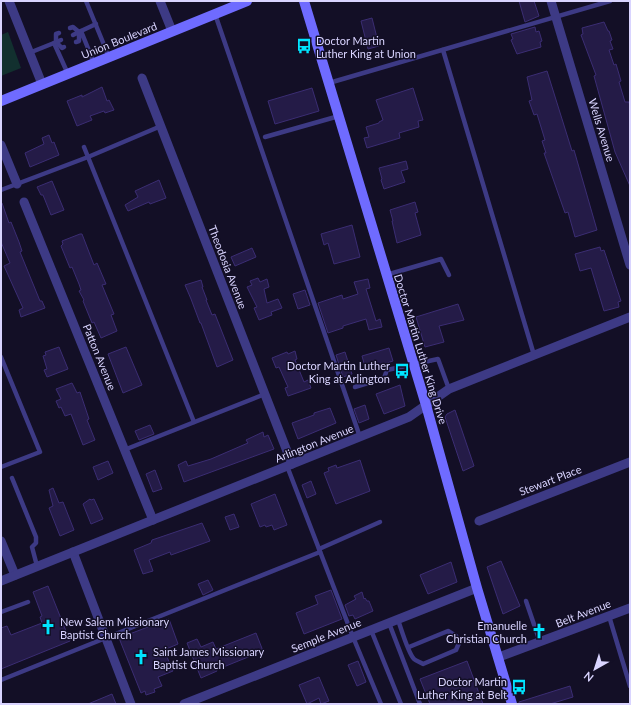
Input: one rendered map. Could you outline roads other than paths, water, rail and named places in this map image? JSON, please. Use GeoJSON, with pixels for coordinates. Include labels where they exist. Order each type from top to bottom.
{"type":"FeatureCollection","features":[{"type":"Feature","properties":{"kind":"main road","name":"Union Boulevard"},"geometry":{"type":"LineString","coordinates":[[1,101],[215,14],[235,3],[247,1]]}},
{"type":"Feature","properties":{"kind":"main road","name":"Doctor Martin Luther King Drive"},"geometry":{"type":"LineString","coordinates":[[304,1],[426,405],[477,588],[512,704]]}},
{"type":"Feature","properties":{"kind":"street"},"geometry":{"type":"LineString","coordinates":[[9,1],[42,84]]}},
{"type":"Feature","properties":{"kind":"street"},"geometry":{"type":"LineString","coordinates":[[160,1],[172,31]]}},
{"type":"Feature","properties":{"kind":"street","name":"Wells Avenue"},"geometry":{"type":"LineString","coordinates":[[551,1],[630,265]]}},
{"type":"Feature","properties":{"kind":"street","name":"Theodosia Avenue"},"geometry":{"type":"LineString","coordinates":[[142,78],[265,394],[289,465]]}},
{"type":"Feature","properties":{"kind":"street"},"geometry":{"type":"LineString","coordinates":[[1,145],[17,184]]}},
{"type":"Feature","properties":{"kind":"street","name":"Patton Avenue"},"geometry":{"type":"LineString","coordinates":[[24,202],[153,520]]}},
{"type":"Feature","properties":{"kind":"street","name":"Arlington Avenue"},"geometry":{"type":"LineString","coordinates":[[1,581],[409,418],[449,389],[630,317]]}},
{"type":"Feature","properties":{"kind":"street","name":"Stewart Place"},"geometry":{"type":"LineString","coordinates":[[479,521],[630,462]]}},
{"type":"Feature","properties":{"kind":"street"},"geometry":{"type":"LineString","coordinates":[[1,541],[15,575]]}},
{"type":"Feature","properties":{"kind":"street"},"geometry":{"type":"LineString","coordinates":[[73,552],[131,704]]}},
{"type":"Feature","properties":{"kind":"street","name":"Semple Avenue"},"geometry":{"type":"LineString","coordinates":[[184,704],[477,588]]}},
{"type":"Feature","properties":{"kind":"street","name":"Belt Avenue"},"geometry":{"type":"LineString","coordinates":[[499,657],[630,608]]}},
{"type":"Feature","properties":{"kind":"lane"},"geometry":{"type":"LineString","coordinates":[[86,1],[109,57]]}},
{"type":"Feature","properties":{"kind":"lane"},"geometry":{"type":"LineString","coordinates":[[328,83],[610,1]]}},
{"type":"Feature","properties":{"kind":"lane"},"geometry":{"type":"LineString","coordinates":[[215,14],[360,437]]}},
{"type":"Feature","properties":{"kind":"lane"},"geometry":{"type":"LineString","coordinates":[[73,35],[96,24]]}},
{"type":"Feature","properties":{"kind":"lane"},"geometry":{"type":"LineString","coordinates":[[70,28],[73,27],[80,32],[94,63]]}},
{"type":"Feature","properties":{"kind":"lane"},"geometry":{"type":"LineString","coordinates":[[76,42],[79,41],[80,32]]}},
{"type":"Feature","properties":{"kind":"lane"},"geometry":{"type":"LineString","coordinates":[[59,33],[56,34],[55,43],[68,74]]}},
{"type":"Feature","properties":{"kind":"lane"},"geometry":{"type":"LineString","coordinates":[[30,53],[61,40]]}},
{"type":"Feature","properties":{"kind":"lane"},"geometry":{"type":"LineString","coordinates":[[55,43],[62,48],[64,46]]}},
{"type":"Feature","properties":{"kind":"lane"},"geometry":{"type":"LineString","coordinates":[[443,50],[534,355]]}},
{"type":"Feature","properties":{"kind":"lane"},"geometry":{"type":"LineString","coordinates":[[265,137],[339,116]]}},
{"type":"Feature","properties":{"kind":"lane"},"geometry":{"type":"LineString","coordinates":[[1,190],[88,157],[161,126]]}},
{"type":"Feature","properties":{"kind":"lane"},"geometry":{"type":"LineString","coordinates":[[84,147],[194,422]]}},
{"type":"Feature","properties":{"kind":"lane"},"geometry":{"type":"LineString","coordinates":[[386,275],[441,259],[449,275]]}},
{"type":"Feature","properties":{"kind":"lane"},"geometry":{"type":"LineString","coordinates":[[1,357],[40,452],[1,467]]}},
{"type":"Feature","properties":{"kind":"lane"},"geometry":{"type":"LineString","coordinates":[[355,387],[384,378],[387,370],[438,358],[449,389]]}},
{"type":"Feature","properties":{"kind":"lane"},"geometry":{"type":"LineString","coordinates":[[124,450],[265,394]]}},
{"type":"Feature","properties":{"kind":"lane"},"geometry":{"type":"LineString","coordinates":[[289,465],[319,550],[380,704]]}},
{"type":"Feature","properties":{"kind":"lane"},"geometry":{"type":"LineString","coordinates":[[12,478],[36,537],[36,543],[32,547],[37,566]]}},
{"type":"Feature","properties":{"kind":"lane"},"geometry":{"type":"LineString","coordinates":[[1,680],[319,550],[380,522]]}},
{"type":"Feature","properties":{"kind":"lane"},"geometry":{"type":"LineString","coordinates":[[526,601],[540,642]]}},
{"type":"Feature","properties":{"kind":"lane"},"geometry":{"type":"LineString","coordinates":[[1,612],[28,602]]}},
{"type":"Feature","properties":{"kind":"lane"},"geometry":{"type":"LineString","coordinates":[[609,616],[628,674],[630,686]]}},
{"type":"Feature","properties":{"kind":"lane"},"geometry":{"type":"LineString","coordinates":[[393,621],[414,658],[422,664],[456,650],[459,643],[456,636],[448,631],[408,647]]}},
{"type":"Feature","properties":{"kind":"lane"},"geometry":{"type":"LineString","coordinates":[[393,621],[420,704]]}},
{"type":"Feature","properties":{"kind":"lane"},"geometry":{"type":"LineString","coordinates":[[371,630],[401,704]]}},
{"type":"Feature","properties":{"kind":"place","name":"Doctor Martin Luther King at Union"},"geometry":{"type":"Point","coordinates":[304,46]}},
{"type":"Feature","properties":{"kind":"place","name":"Doctor Martin Luther King at Arlington"},"geometry":{"type":"Point","coordinates":[402,371]}},
{"type":"Feature","properties":{"kind":"place","name":"New Salem Missionary Baptist Church"},"geometry":{"type":"Point","coordinates":[48,627]}},
{"type":"Feature","properties":{"kind":"place","name":"Emanuelle Christian Church"},"geometry":{"type":"Point","coordinates":[539,631]}},
{"type":"Feature","properties":{"kind":"place","name":"Saint James Missionary Baptist Church"},"geometry":{"type":"Point","coordinates":[141,657]}},
{"type":"Feature","properties":{"kind":"place","name":"Doctor Martin Luther King at Belt"},"geometry":{"type":"Point","coordinates":[519,687]}}]}
